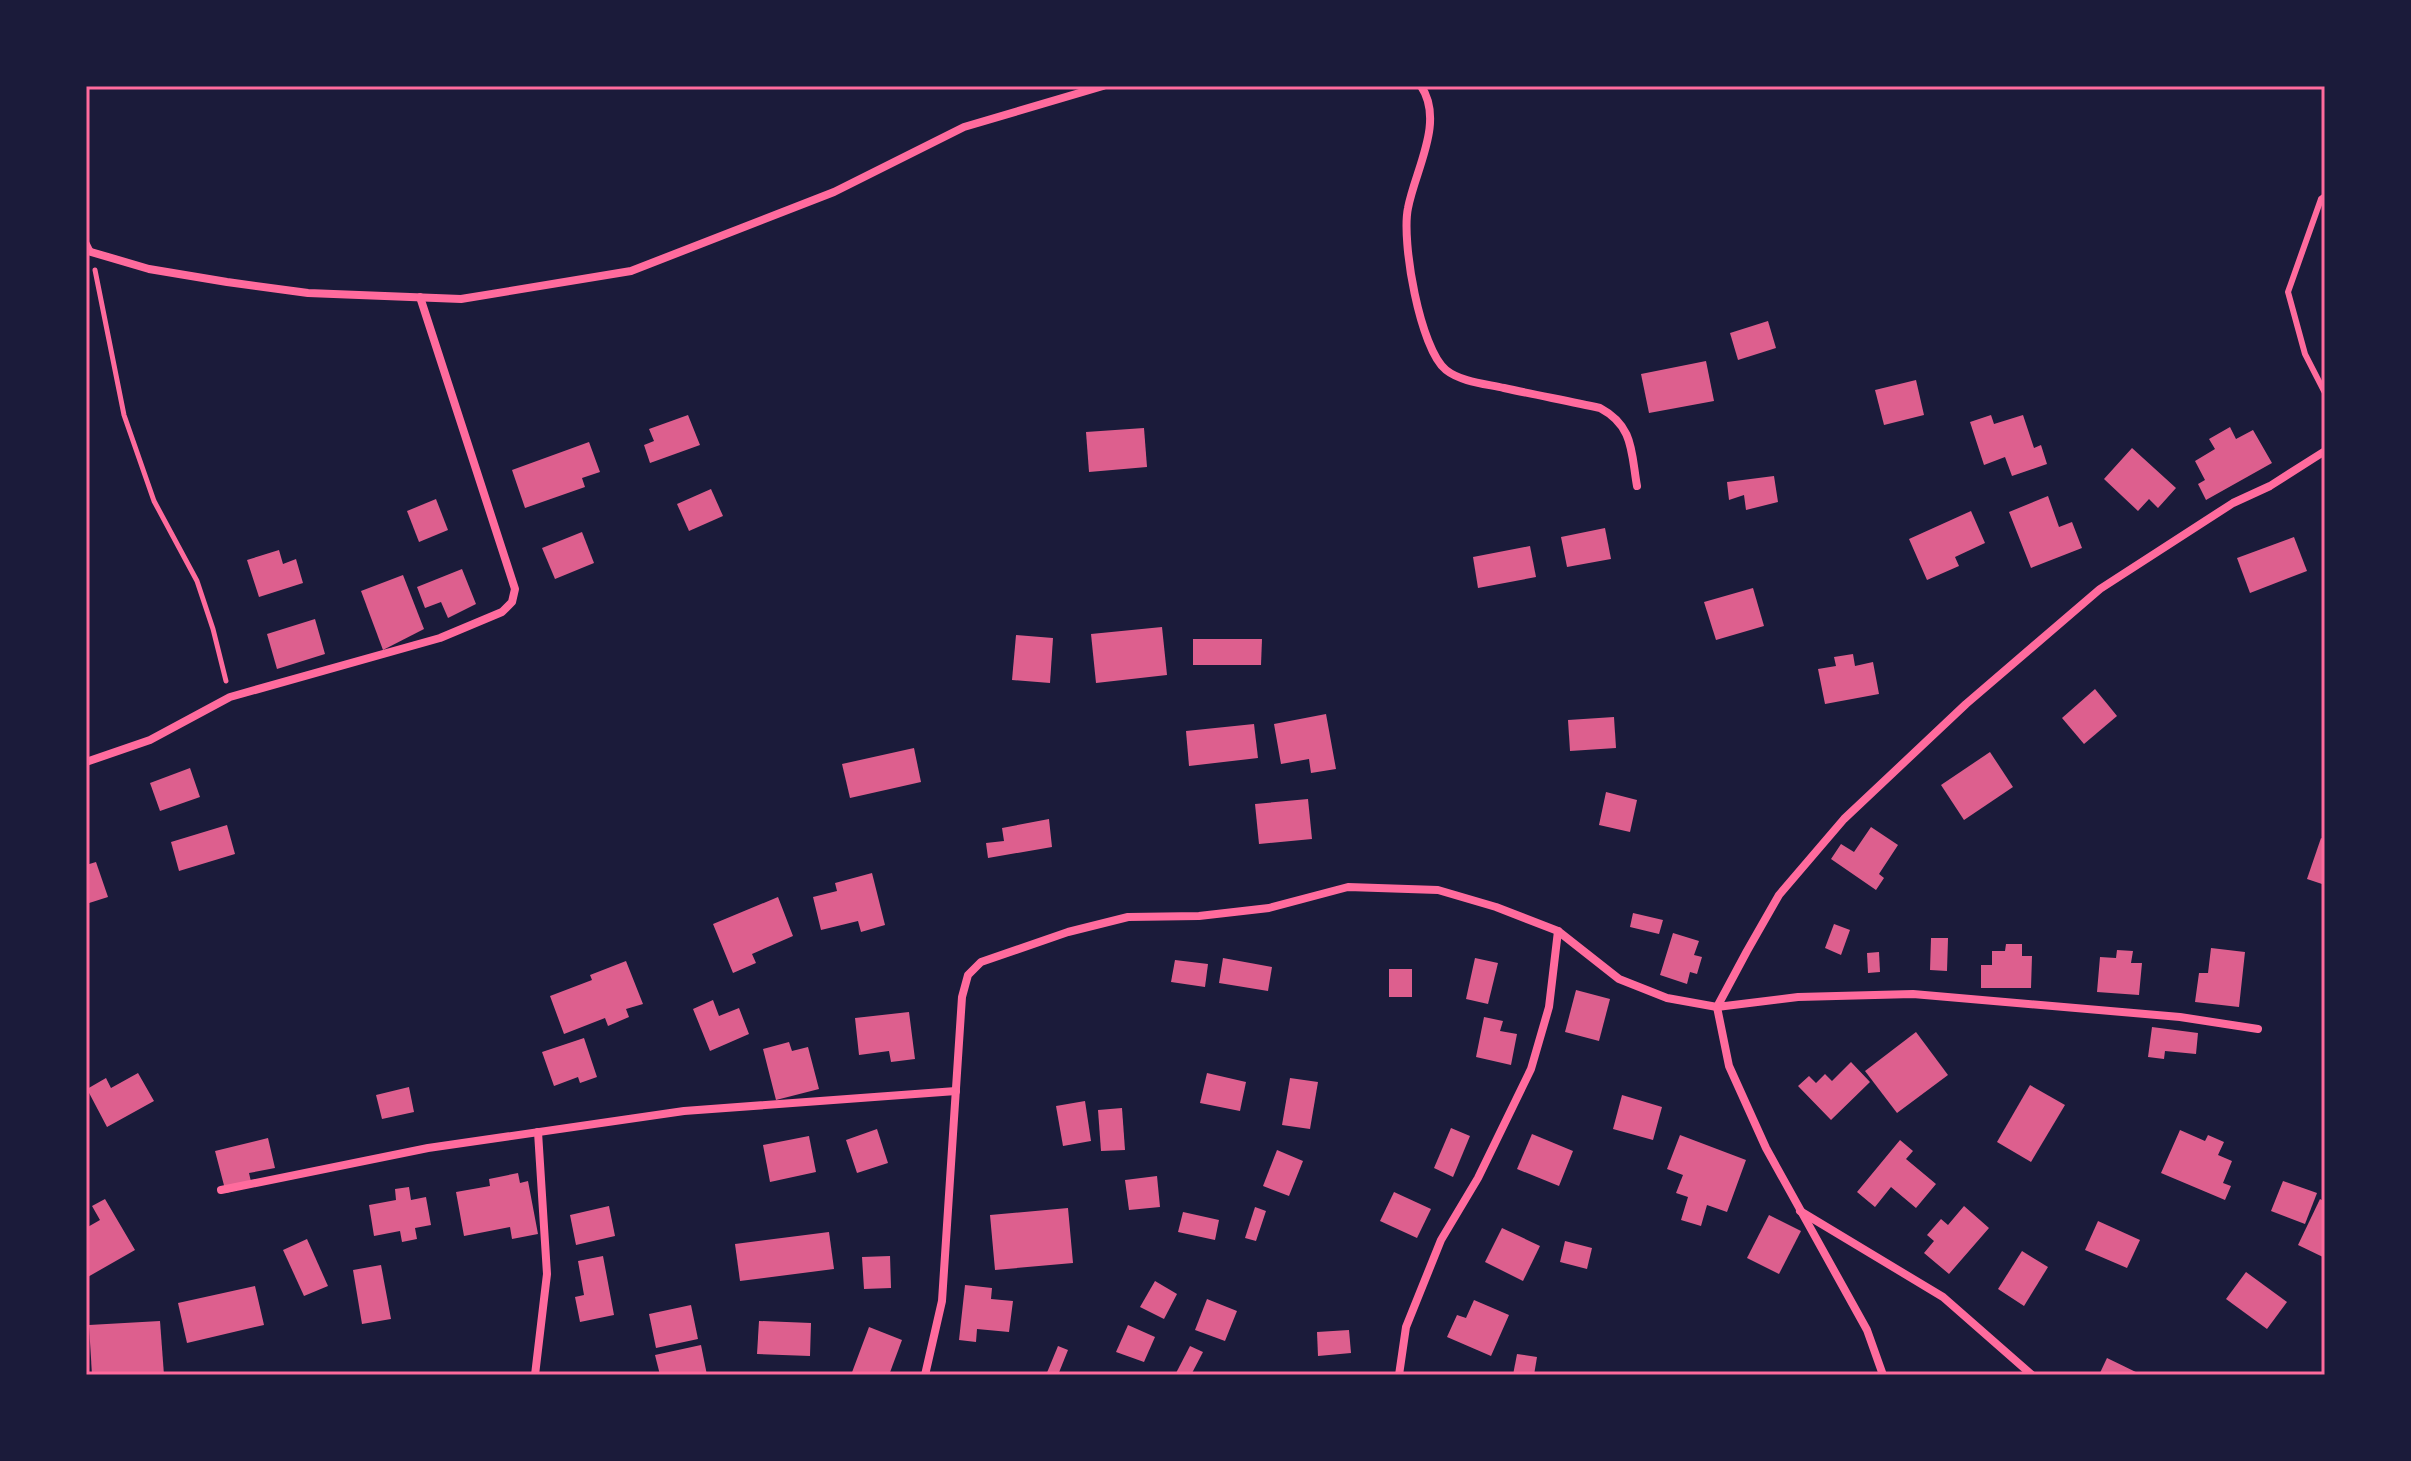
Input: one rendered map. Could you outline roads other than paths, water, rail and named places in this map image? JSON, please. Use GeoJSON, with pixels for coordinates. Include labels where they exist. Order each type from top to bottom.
{"type":"FeatureCollection","features":[{"type":"Feature","properties":{"kind":"street"},"geometry":{"type":"LineString","coordinates":[[91,252],[149,269],[308,293],[461,299],[631,271],[834,192],[964,127],[1103,86]]}},
{"type":"Feature","properties":{"kind":"street"},"geometry":{"type":"LineString","coordinates":[[1421,86],[1429,99],[1430,126],[1407,212],[1411,283],[1431,352],[1447,371],[1469,380],[1600,408],[1615,416],[1628,432],[1637,486]]}},
{"type":"Feature","properties":{"kind":"street"},"geometry":{"type":"LineString","coordinates":[[86,762],[150,740],[230,697],[440,638],[502,612],[512,602],[515,589],[420,297]]}},
{"type":"Feature","properties":{"kind":"street"},"geometry":{"type":"LineString","coordinates":[[1883,1375],[1867,1330],[1766,1148],[1729,1066],[1717,1007],[1779,895],[1844,819],[1966,704],[2100,589],[2233,503],[2270,486],[2325,451]]}},
{"type":"Feature","properties":{"kind":"street"},"geometry":{"type":"LineString","coordinates":[[925,1375],[942,1301],[962,997],[968,975],[981,962],[1068,932],[1128,917],[1199,916],[1269,908],[1348,887],[1438,890],[1496,907],[1558,931],[1619,979],[1667,998],[1717,1007],[1798,997],[1913,994],[2164,1015],[2258,1029]]}},
{"type":"Feature","properties":{"kind":"street"},"geometry":{"type":"LineString","coordinates":[[1399,1375],[1406,1327],[1441,1240],[1478,1178],[1531,1069],[1549,1007],[1558,931]]}},
{"type":"Feature","properties":{"kind":"street"},"geometry":{"type":"LineString","coordinates":[[221,1190],[428,1148],[684,1111],[956,1091]]}},
{"type":"Feature","properties":{"kind":"street"},"geometry":{"type":"LineString","coordinates":[[535,1375],[547,1274],[538,1132]]}},
{"type":"Feature","properties":{"kind":"street"},"geometry":{"type":"LineString","coordinates":[[1799,1210],[1943,1297],[2032,1375]]}},
{"type":"Feature","properties":{"kind":"lane"},"geometry":{"type":"LineString","coordinates":[[2325,196],[2321,199],[2288,292],[2305,354],[2325,393]]}},
{"type":"Feature","properties":{"kind":"lane"},"geometry":{"type":"LineString","coordinates":[[86,242],[91,252]]}}]}
